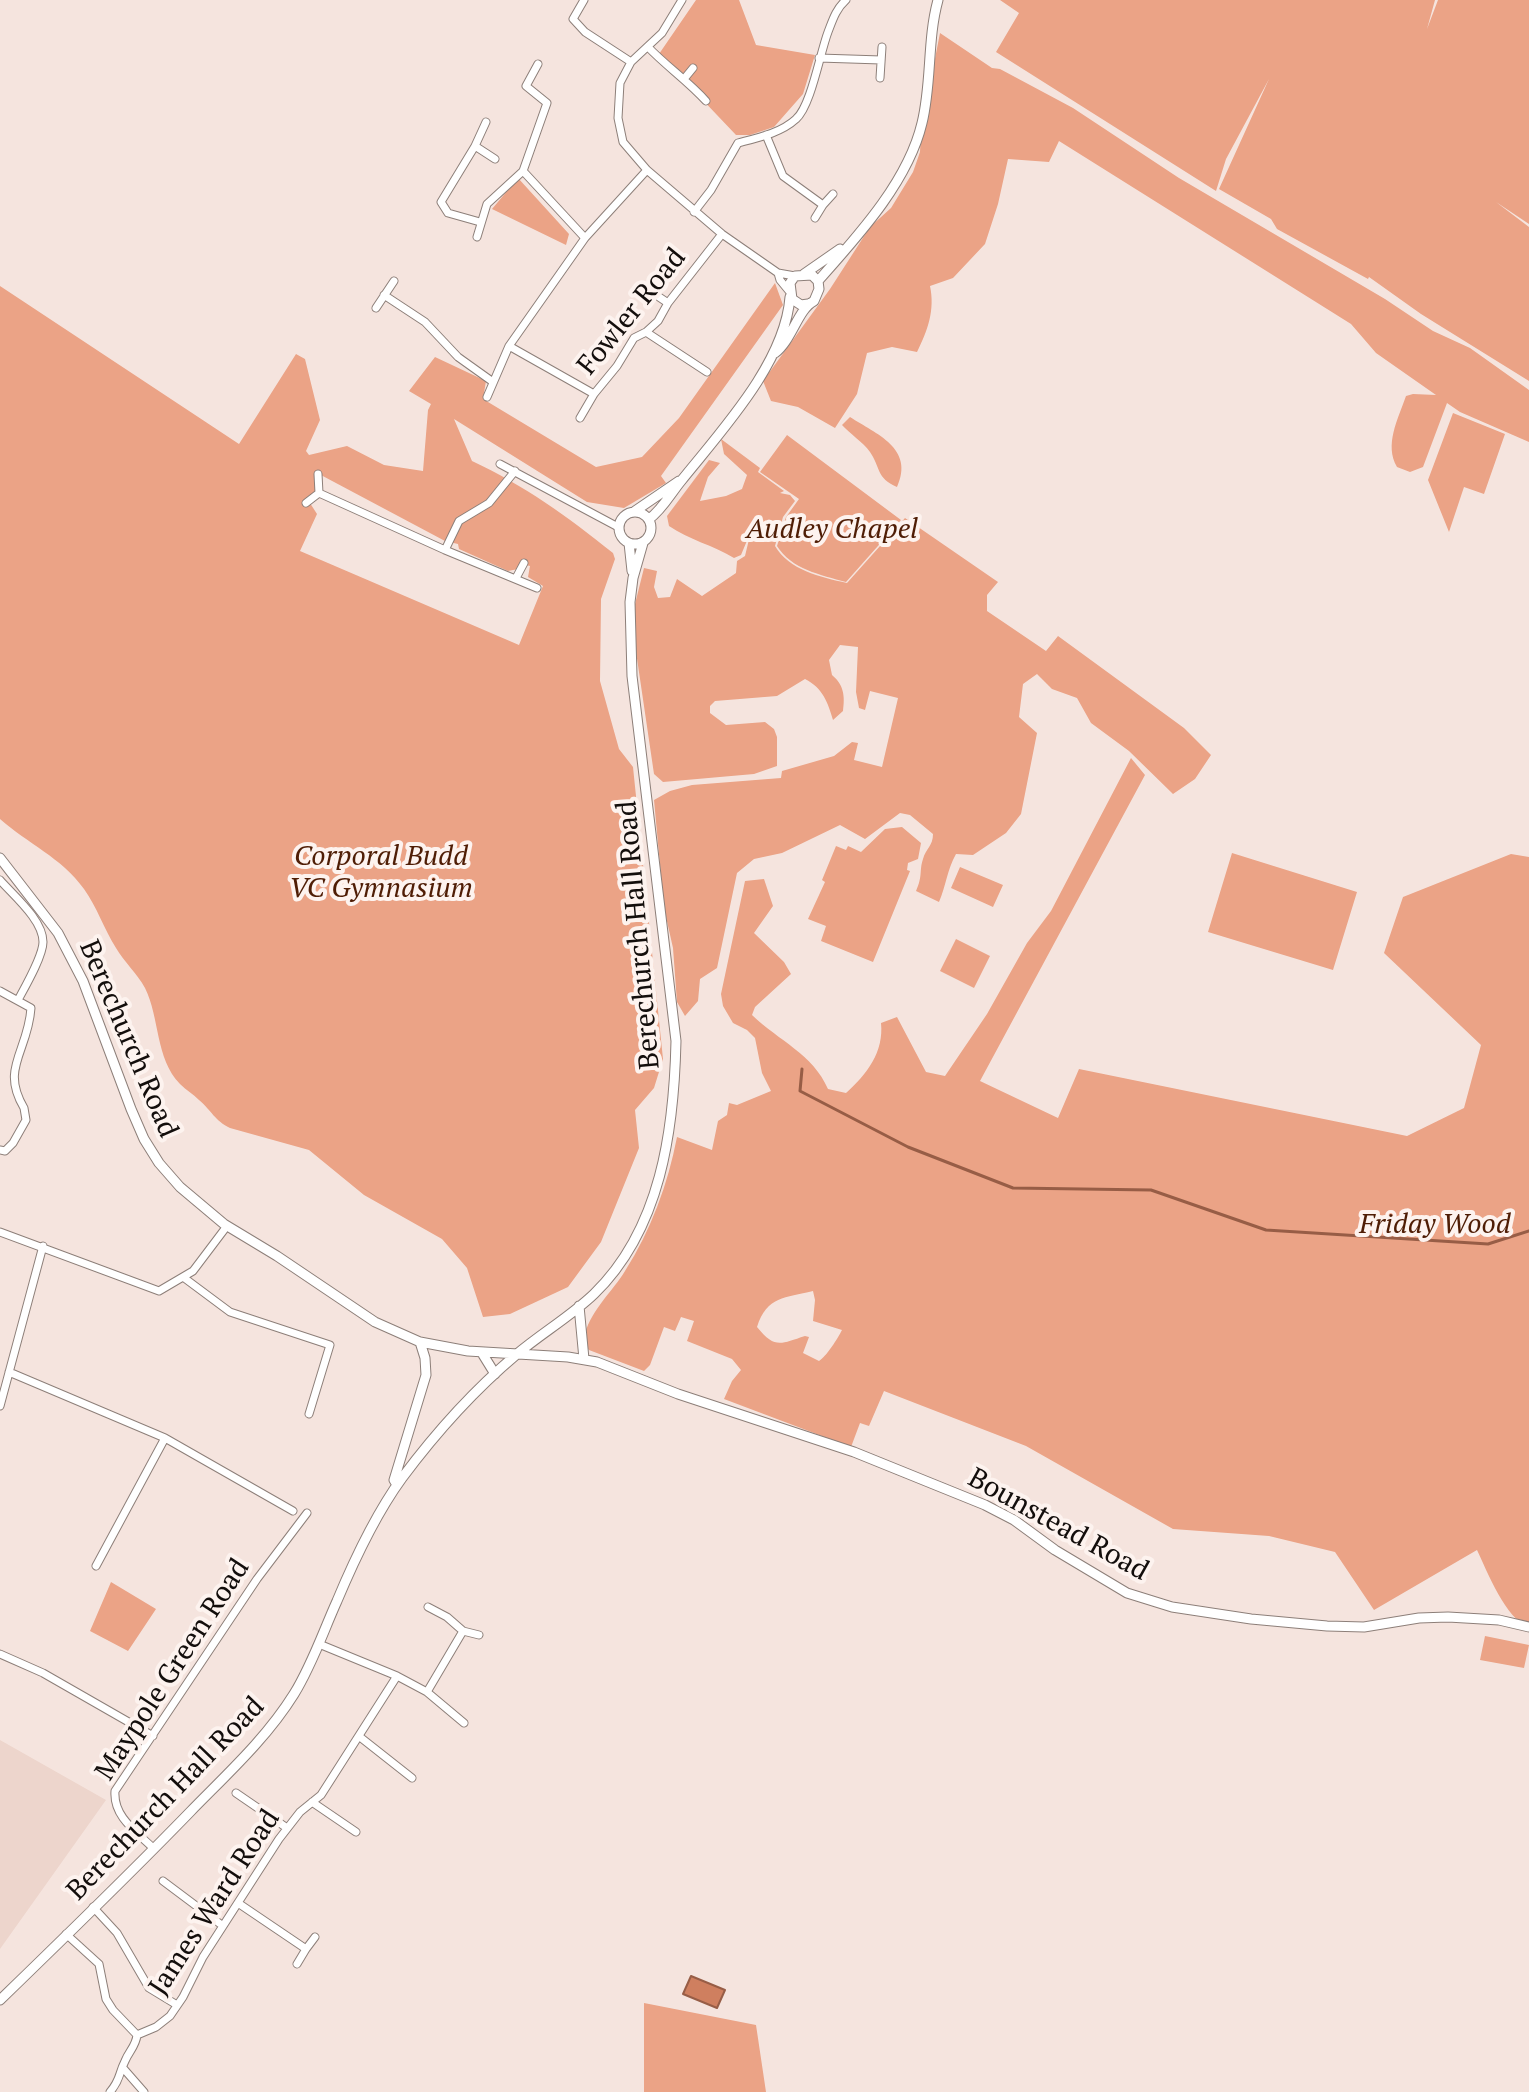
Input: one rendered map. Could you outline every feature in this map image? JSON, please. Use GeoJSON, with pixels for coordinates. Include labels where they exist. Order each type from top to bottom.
{"type":"FeatureCollection","features":[{"type":"Feature","properties":{"kind":"street"},"geometry":{"type":"LineString","coordinates":[[584,0],[573,19],[585,32],[631,62]]}},
{"type":"Feature","properties":{"kind":"street"},"geometry":{"type":"LineString","coordinates":[[682,0],[662,33],[631,62],[620,83],[618,118],[623,142],[647,170],[722,234],[778,273],[812,275],[818,281]]}},
{"type":"Feature","properties":{"kind":"street"},"geometry":{"type":"LineString","coordinates":[[694,212],[711,190],[738,143],[766,135],[798,118],[809,98],[837,8],[846,0]]}},
{"type":"Feature","properties":{"kind":"street"},"geometry":{"type":"LineString","coordinates":[[778,273],[790,294],[801,305],[814,301],[818,294],[818,281],[876,212],[903,170],[922,123],[938,0]]}},
{"type":"Feature","properties":{"kind":"street"},"geometry":{"type":"LineString","coordinates":[[648,47],[706,101]]}},
{"type":"Feature","properties":{"kind":"street"},"geometry":{"type":"LineString","coordinates":[[880,78],[882,47]]}},
{"type":"Feature","properties":{"kind":"street"},"geometry":{"type":"LineString","coordinates":[[819,58],[881,60]]}},
{"type":"Feature","properties":{"kind":"street"},"geometry":{"type":"LineString","coordinates":[[526,86],[538,64]]}},
{"type":"Feature","properties":{"kind":"street"},"geometry":{"type":"LineString","coordinates":[[684,79],[693,68]]}},
{"type":"Feature","properties":{"kind":"street"},"geometry":{"type":"LineString","coordinates":[[477,237],[487,204],[523,171],[547,103],[516,80]]}},
{"type":"Feature","properties":{"kind":"street"},"geometry":{"type":"LineString","coordinates":[[480,222],[448,213],[441,202],[486,122]]}},
{"type":"Feature","properties":{"kind":"street"},"geometry":{"type":"LineString","coordinates":[[766,135],[783,176],[823,205]]}},
{"type":"Feature","properties":{"kind":"street"},"geometry":{"type":"LineString","coordinates":[[475,146],[495,159]]}},
{"type":"Feature","properties":{"kind":"street"},"geometry":{"type":"LineString","coordinates":[[487,397],[509,346],[585,238],[647,170]]}},
{"type":"Feature","properties":{"kind":"street"},"geometry":{"type":"LineString","coordinates":[[523,171],[585,238]]}},
{"type":"Feature","properties":{"kind":"street"},"geometry":{"type":"LineString","coordinates":[[815,218],[833,194]]}},
{"type":"Feature","properties":{"kind":"street","name":"Fowler Road"},"geometry":{"type":"LineString","coordinates":[[580,418],[634,338],[658,321],[668,303],[722,234]]}},
{"type":"Feature","properties":{"kind":"street"},"geometry":{"type":"LineString","coordinates":[[775,353],[787,322],[790,283],[847,245]]}},
{"type":"Feature","properties":{"kind":"street"},"geometry":{"type":"LineString","coordinates":[[376,308],[394,281]]}},
{"type":"Feature","properties":{"kind":"street"},"geometry":{"type":"LineString","coordinates":[[650,291],[668,303]]}},
{"type":"Feature","properties":{"kind":"street"},"geometry":{"type":"LineString","coordinates":[[384,295],[425,322],[458,357],[493,382]]}},
{"type":"Feature","properties":{"kind":"street"},"geometry":{"type":"LineString","coordinates":[[649,519],[719,436],[775,353],[793,332],[808,304]]}},
{"type":"Feature","properties":{"kind":"street"},"geometry":{"type":"LineString","coordinates":[[646,332],[707,372]]}},
{"type":"Feature","properties":{"kind":"street"},"geometry":{"type":"LineString","coordinates":[[509,346],[594,394]]}},
{"type":"Feature","properties":{"kind":"street"},"geometry":{"type":"LineString","coordinates":[[500,464],[618,527],[629,543],[643,543],[651,531],[649,519],[635,511]]}},
{"type":"Feature","properties":{"kind":"street"},"geometry":{"type":"LineString","coordinates":[[445,550],[459,521],[489,503],[515,471]]}},
{"type":"Feature","properties":{"kind":"street"},"geometry":{"type":"LineString","coordinates":[[318,474],[319,493]]}},
{"type":"Feature","properties":{"kind":"street"},"geometry":{"type":"LineString","coordinates":[[618,527],[622,518],[682,479]]}},
{"type":"Feature","properties":{"kind":"street"},"geometry":{"type":"LineString","coordinates":[[319,493],[537,588]]}},
{"type":"Feature","properties":{"kind":"street"},"geometry":{"type":"LineString","coordinates":[[306,503],[319,493]]}},
{"type":"Feature","properties":{"kind":"street","name":"Berechurch Hall Road"},"geometry":{"type":"LineString","coordinates":[[629,543],[633,578]]}},
{"type":"Feature","properties":{"kind":"street","name":"Berechurch Hall Road"},"geometry":{"type":"LineString","coordinates":[[1,1996],[154,1849],[262,1737],[295,1693],[353,1564],[379,1512],[397,1485],[441,1426],[468,1397],[594,1294],[623,1257],[649,1207],[664,1163],[675,1071],[675,1033],[632,676],[629,625],[633,578],[643,543]]}},
{"type":"Feature","properties":{"kind":"street"},"geometry":{"type":"LineString","coordinates":[[516,578],[524,563]]}},
{"type":"Feature","properties":{"kind":"street","name":"Berechurch Road"},"geometry":{"type":"LineString","coordinates":[[0,858],[58,933],[83,981],[131,1109],[153,1155],[180,1187],[227,1226],[375,1322],[420,1342],[482,1353],[517,1354]]}},
{"type":"Feature","properties":{"kind":"street"},"geometry":{"type":"LineString","coordinates":[[0,880],[42,933],[43,945],[18,1000]]}},
{"type":"Feature","properties":{"kind":"street"},"geometry":{"type":"LineString","coordinates":[[0,991],[31,1008],[30,1019],[20,1040],[9,1053]]}},
{"type":"Feature","properties":{"kind":"street"},"geometry":{"type":"LineString","coordinates":[[0,1150],[5,1151],[13,1143],[26,1120],[24,1108],[7,1092]]}},
{"type":"Feature","properties":{"kind":"street"},"geometry":{"type":"LineString","coordinates":[[0,1232],[159,1291],[193,1271],[227,1226]]}},
{"type":"Feature","properties":{"kind":"street"},"geometry":{"type":"LineString","coordinates":[[0,1406],[43,1246]]}},
{"type":"Feature","properties":{"kind":"street"},"geometry":{"type":"LineString","coordinates":[[183,1277],[230,1312],[330,1345],[309,1414]]}},
{"type":"Feature","properties":{"kind":"street"},"geometry":{"type":"LineString","coordinates":[[579,1306],[584,1359]]}},
{"type":"Feature","properties":{"kind":"street"},"geometry":{"type":"LineString","coordinates":[[397,1485],[394,1480],[398,1461],[426,1375],[420,1342]]}},
{"type":"Feature","properties":{"kind":"street"},"geometry":{"type":"LineString","coordinates":[[482,1353],[495,1374]]}},
{"type":"Feature","properties":{"kind":"street","name":"Bounstead Road"},"geometry":{"type":"LineString","coordinates":[[517,1354],[584,1359],[935,1483],[1014,1520],[1055,1550],[1127,1593],[1172,1607],[1327,1626],[1364,1627],[1419,1618],[1448,1617],[1499,1620],[1529,1627]]}},
{"type":"Feature","properties":{"kind":"street"},"geometry":{"type":"LineString","coordinates":[[9,1372],[165,1438],[293,1511]]}},
{"type":"Feature","properties":{"kind":"street"},"geometry":{"type":"LineString","coordinates":[[96,1566],[165,1438]]}},
{"type":"Feature","properties":{"kind":"street","name":"Maypole Green Road"},"geometry":{"type":"LineString","coordinates":[[154,1849],[120,1815],[115,1791],[257,1579],[307,1513]]}},
{"type":"Feature","properties":{"kind":"street"},"geometry":{"type":"LineString","coordinates":[[428,1607],[447,1617],[463,1631],[479,1635]]}},
{"type":"Feature","properties":{"kind":"street"},"geometry":{"type":"LineString","coordinates":[[427,1692],[463,1631]]}},
{"type":"Feature","properties":{"kind":"street"},"geometry":{"type":"LineString","coordinates":[[319,1644],[397,1676],[427,1692],[464,1723]]}},
{"type":"Feature","properties":{"kind":"street"},"geometry":{"type":"LineString","coordinates":[[0,1654],[64,1684],[153,1736]]}},
{"type":"Feature","properties":{"kind":"street","name":"James Ward Road"},"geometry":{"type":"LineString","coordinates":[[137,2035],[156,2027],[177,2005],[223,1926],[287,1828],[321,1795],[397,1676]]}},
{"type":"Feature","properties":{"kind":"street"},"geometry":{"type":"LineString","coordinates":[[360,1737],[412,1778]]}},
{"type":"Feature","properties":{"kind":"street"},"geometry":{"type":"LineString","coordinates":[[236,1793],[287,1828]]}},
{"type":"Feature","properties":{"kind":"street"},"geometry":{"type":"LineString","coordinates":[[312,1802],[356,1832]]}},
{"type":"Feature","properties":{"kind":"street"},"geometry":{"type":"LineString","coordinates":[[332,1830],[338,1820]]}},
{"type":"Feature","properties":{"kind":"street"},"geometry":{"type":"LineString","coordinates":[[163,1881],[223,1926]]}},
{"type":"Feature","properties":{"kind":"street"},"geometry":{"type":"LineString","coordinates":[[185,1897],[191,1888]]}},
{"type":"Feature","properties":{"kind":"street"},"geometry":{"type":"LineString","coordinates":[[238,1903],[306,1949]]}},
{"type":"Feature","properties":{"kind":"street"},"geometry":{"type":"LineString","coordinates":[[93,1907],[117,1933],[149,1988],[177,2005]]}},
{"type":"Feature","properties":{"kind":"street"},"geometry":{"type":"LineString","coordinates":[[66,1934],[99,1964],[106,1999],[137,2035],[120,2080],[110,2092]]}},
{"type":"Feature","properties":{"kind":"street"},"geometry":{"type":"LineString","coordinates":[[297,1964],[315,1937]]}},
{"type":"Feature","properties":{"kind":"street"},"geometry":{"type":"LineString","coordinates":[[123,2068],[144,2092]]}},
{"type":"Feature","properties":{"kind":"shaded area"},"geometry":{"type":"Polygon","coordinates":[[[0,1740],[106,1800],[0,1949],[0,1740]]]}},
{"type":"Feature","properties":{"kind":"shaded area"},"geometry":{"type":"Polygon","coordinates":[[[691,1976],[725,1990],[717,2008],[683,1994],[691,1976]]]}},
{"type":"Feature","properties":{"kind":"green space"},"geometry":{"type":"Polygon","coordinates":[[[696,0],[739,0],[756,45],[815,55],[803,94],[774,127],[750,135],[736,135],[659,54],[696,0]]]}},
{"type":"Feature","properties":{"kind":"green space"},"geometry":{"type":"Polygon","coordinates":[[[1000,0],[1435,0],[1427,29],[1438,0],[1529,0],[1529,224],[1496,202],[1529,227],[1529,381],[1421,314],[1369,277],[1277,229],[1271,219],[1219,189],[1269,79],[1226,159],[1216,191],[996,52],[1019,13],[1000,0]]]}},
{"type":"Feature","properties":{"kind":"green space"},"geometry":{"type":"Polygon","coordinates":[[[940,33],[992,68],[1000,69],[1073,108],[1179,178],[1385,299],[1433,331],[1470,348],[1529,390],[1529,442],[1460,412],[1447,403],[1423,467],[1410,472],[1397,467],[1393,459],[1392,441],[1406,396],[1436,395],[1376,353],[1351,324],[1059,141],[1049,162],[1008,159],[985,244],[953,278],[930,286],[930,320],[917,352],[892,347],[867,353],[857,394],[835,428],[798,407],[771,401],[763,381],[830,289],[870,227],[891,208],[913,172],[920,152],[921,130],[940,33]]]}},
{"type":"Feature","properties":{"kind":"green space"},"geometry":{"type":"Polygon","coordinates":[[[518,178],[569,234],[566,245],[492,209],[518,178]]]}},
{"type":"Feature","properties":{"kind":"green space","name":"Corporal Budd VC Gymnasium"},"geometry":{"type":"Polygon","coordinates":[[[775,283],[783,305],[661,476],[666,483],[624,508],[587,502],[454,419],[472,461],[545,502],[613,553],[615,559],[601,599],[600,681],[619,749],[633,767],[663,1059],[654,1088],[635,1110],[639,1148],[601,1242],[568,1287],[510,1314],[483,1317],[467,1268],[442,1239],[364,1195],[309,1150],[230,1128],[180,1084],[166,1062],[145,988],[116,948],[84,889],[55,859],[0,819],[0,286],[239,444],[296,354],[305,359],[320,420],[306,451],[309,455],[347,446],[384,465],[423,471],[431,404],[409,391],[435,357],[486,381],[483,399],[596,467],[642,457],[679,418],[775,283]],[[319,474],[320,485],[308,500],[317,514],[300,551],[519,645],[543,586],[528,577],[530,566],[522,564],[518,569],[508,571],[459,549],[458,544],[445,541],[319,474]]]}},
{"type":"Feature","properties":{"kind":"green space"},"geometry":{"type":"Polygon","coordinates":[[[1453,413],[1505,434],[1484,494],[1464,487],[1449,532],[1428,480],[1453,413]]]}},
{"type":"Feature","properties":{"kind":"green space"},"geometry":{"type":"Polygon","coordinates":[[[850,417],[881,436],[897,452],[901,473],[897,487],[885,480],[867,448],[842,425],[850,417]]]}},
{"type":"Feature","properties":{"kind":"green space","name":"Audley Chapel"},"geometry":{"type":"Polygon","coordinates":[[[787,435],[901,520],[846,582],[798,566],[777,546],[786,517],[799,499],[760,472],[787,435]]]}},
{"type":"Feature","properties":{"kind":"green space"},"geometry":{"type":"Polygon","coordinates":[[[721,439],[760,468],[758,472],[784,491],[780,493],[790,495],[795,501],[783,517],[775,546],[788,561],[816,575],[847,583],[905,518],[998,582],[987,595],[987,611],[1046,651],[1058,636],[1184,728],[1211,755],[1195,779],[1173,794],[1129,751],[1091,723],[1077,698],[1052,689],[1037,674],[1023,684],[1019,717],[1037,733],[1021,814],[1006,833],[973,855],[956,854],[939,902],[916,891],[923,859],[933,834],[910,815],[900,813],[865,839],[840,825],[782,853],[754,859],[737,873],[717,968],[700,979],[698,1001],[685,1016],[677,1002],[654,800],[670,791],[692,785],[781,778],[782,771],[834,756],[852,742],[858,743],[854,760],[882,767],[898,698],[870,691],[865,710],[859,708],[856,692],[858,647],[840,645],[829,660],[832,675],[844,696],[843,711],[833,720],[820,691],[805,679],[777,696],[715,701],[710,706],[710,713],[726,725],[765,722],[774,729],[777,766],[754,774],[663,782],[654,774],[635,645],[635,604],[644,568],[657,571],[654,587],[658,598],[670,597],[677,579],[702,596],[736,573],[737,561],[745,556],[751,531],[741,555],[734,558],[669,526],[667,516],[709,460],[720,463],[708,477],[700,501],[742,489],[747,475],[724,454],[721,439]]]}},
{"type":"Feature","properties":{"kind":"green space","name":"Friday Wood"},"geometry":{"type":"Polygon","coordinates":[[[1131,758],[1145,775],[980,1081],[1058,1118],[1079,1069],[1407,1136],[1464,1108],[1481,1045],[1384,953],[1403,897],[1511,854],[1529,857],[1529,1627],[1521,1623],[1505,1605],[1477,1550],[1374,1610],[1335,1552],[1269,1536],[1173,1529],[1026,1446],[884,1391],[869,1426],[860,1423],[851,1447],[724,1399],[741,1370],[732,1359],[687,1341],[694,1321],[681,1317],[675,1331],[664,1327],[650,1365],[644,1371],[589,1350],[586,1346],[584,1335],[588,1324],[625,1271],[651,1223],[669,1172],[677,1137],[712,1150],[718,1121],[727,1115],[729,1103],[737,1105],[771,1091],[762,1073],[755,1038],[733,1023],[723,1006],[721,994],[745,881],[764,879],[773,906],[754,933],[784,962],[791,974],[755,1007],[752,1015],[814,1066],[828,1089],[846,1093],[861,1078],[877,1053],[881,1023],[897,1017],[926,1072],[945,1076],[987,1014],[1027,943],[1051,911],[1131,758]],[[813,1291],[778,1300],[766,1309],[757,1327],[778,1343],[809,1337],[803,1353],[819,1361],[842,1330],[813,1321],[813,1291]]]}},
{"type":"Feature","properties":{"kind":"green space"},"geometry":{"type":"Polygon","coordinates":[[[902,827],[921,843],[918,859],[908,863],[907,870],[910,871],[873,962],[821,941],[826,926],[808,919],[825,882],[822,880],[836,846],[846,850],[848,846],[861,852],[885,829],[902,827]]]}},
{"type":"Feature","properties":{"kind":"green space"},"geometry":{"type":"Polygon","coordinates":[[[1232,853],[1357,892],[1333,970],[1208,932],[1232,853]]]}},
{"type":"Feature","properties":{"kind":"green space"},"geometry":{"type":"Polygon","coordinates":[[[960,867],[1003,885],[993,907],[951,888],[960,867]]]}},
{"type":"Feature","properties":{"kind":"green space"},"geometry":{"type":"Polygon","coordinates":[[[956,939],[990,956],[974,988],[940,971],[956,939]]]}},
{"type":"Feature","properties":{"kind":"green space"},"geometry":{"type":"Polygon","coordinates":[[[111,1582],[156,1609],[128,1651],[90,1631],[111,1582]]]}},
{"type":"Feature","properties":{"kind":"green space"},"geometry":{"type":"Polygon","coordinates":[[[1485,1636],[1529,1645],[1524,1668],[1480,1660],[1485,1636]]]}},
{"type":"Feature","properties":{"kind":"green space"},"geometry":{"type":"Polygon","coordinates":[[[644,2003],[756,2025],[766,2092],[644,2092],[644,2003]]]}},
{"type":"Feature","properties":{"kind":"waterway"},"geometry":{"type":"LineString","coordinates":[[802,1069],[800,1091],[908,1147],[1013,1188],[1151,1190],[1266,1230],[1488,1244],[1529,1231]]}}]}
